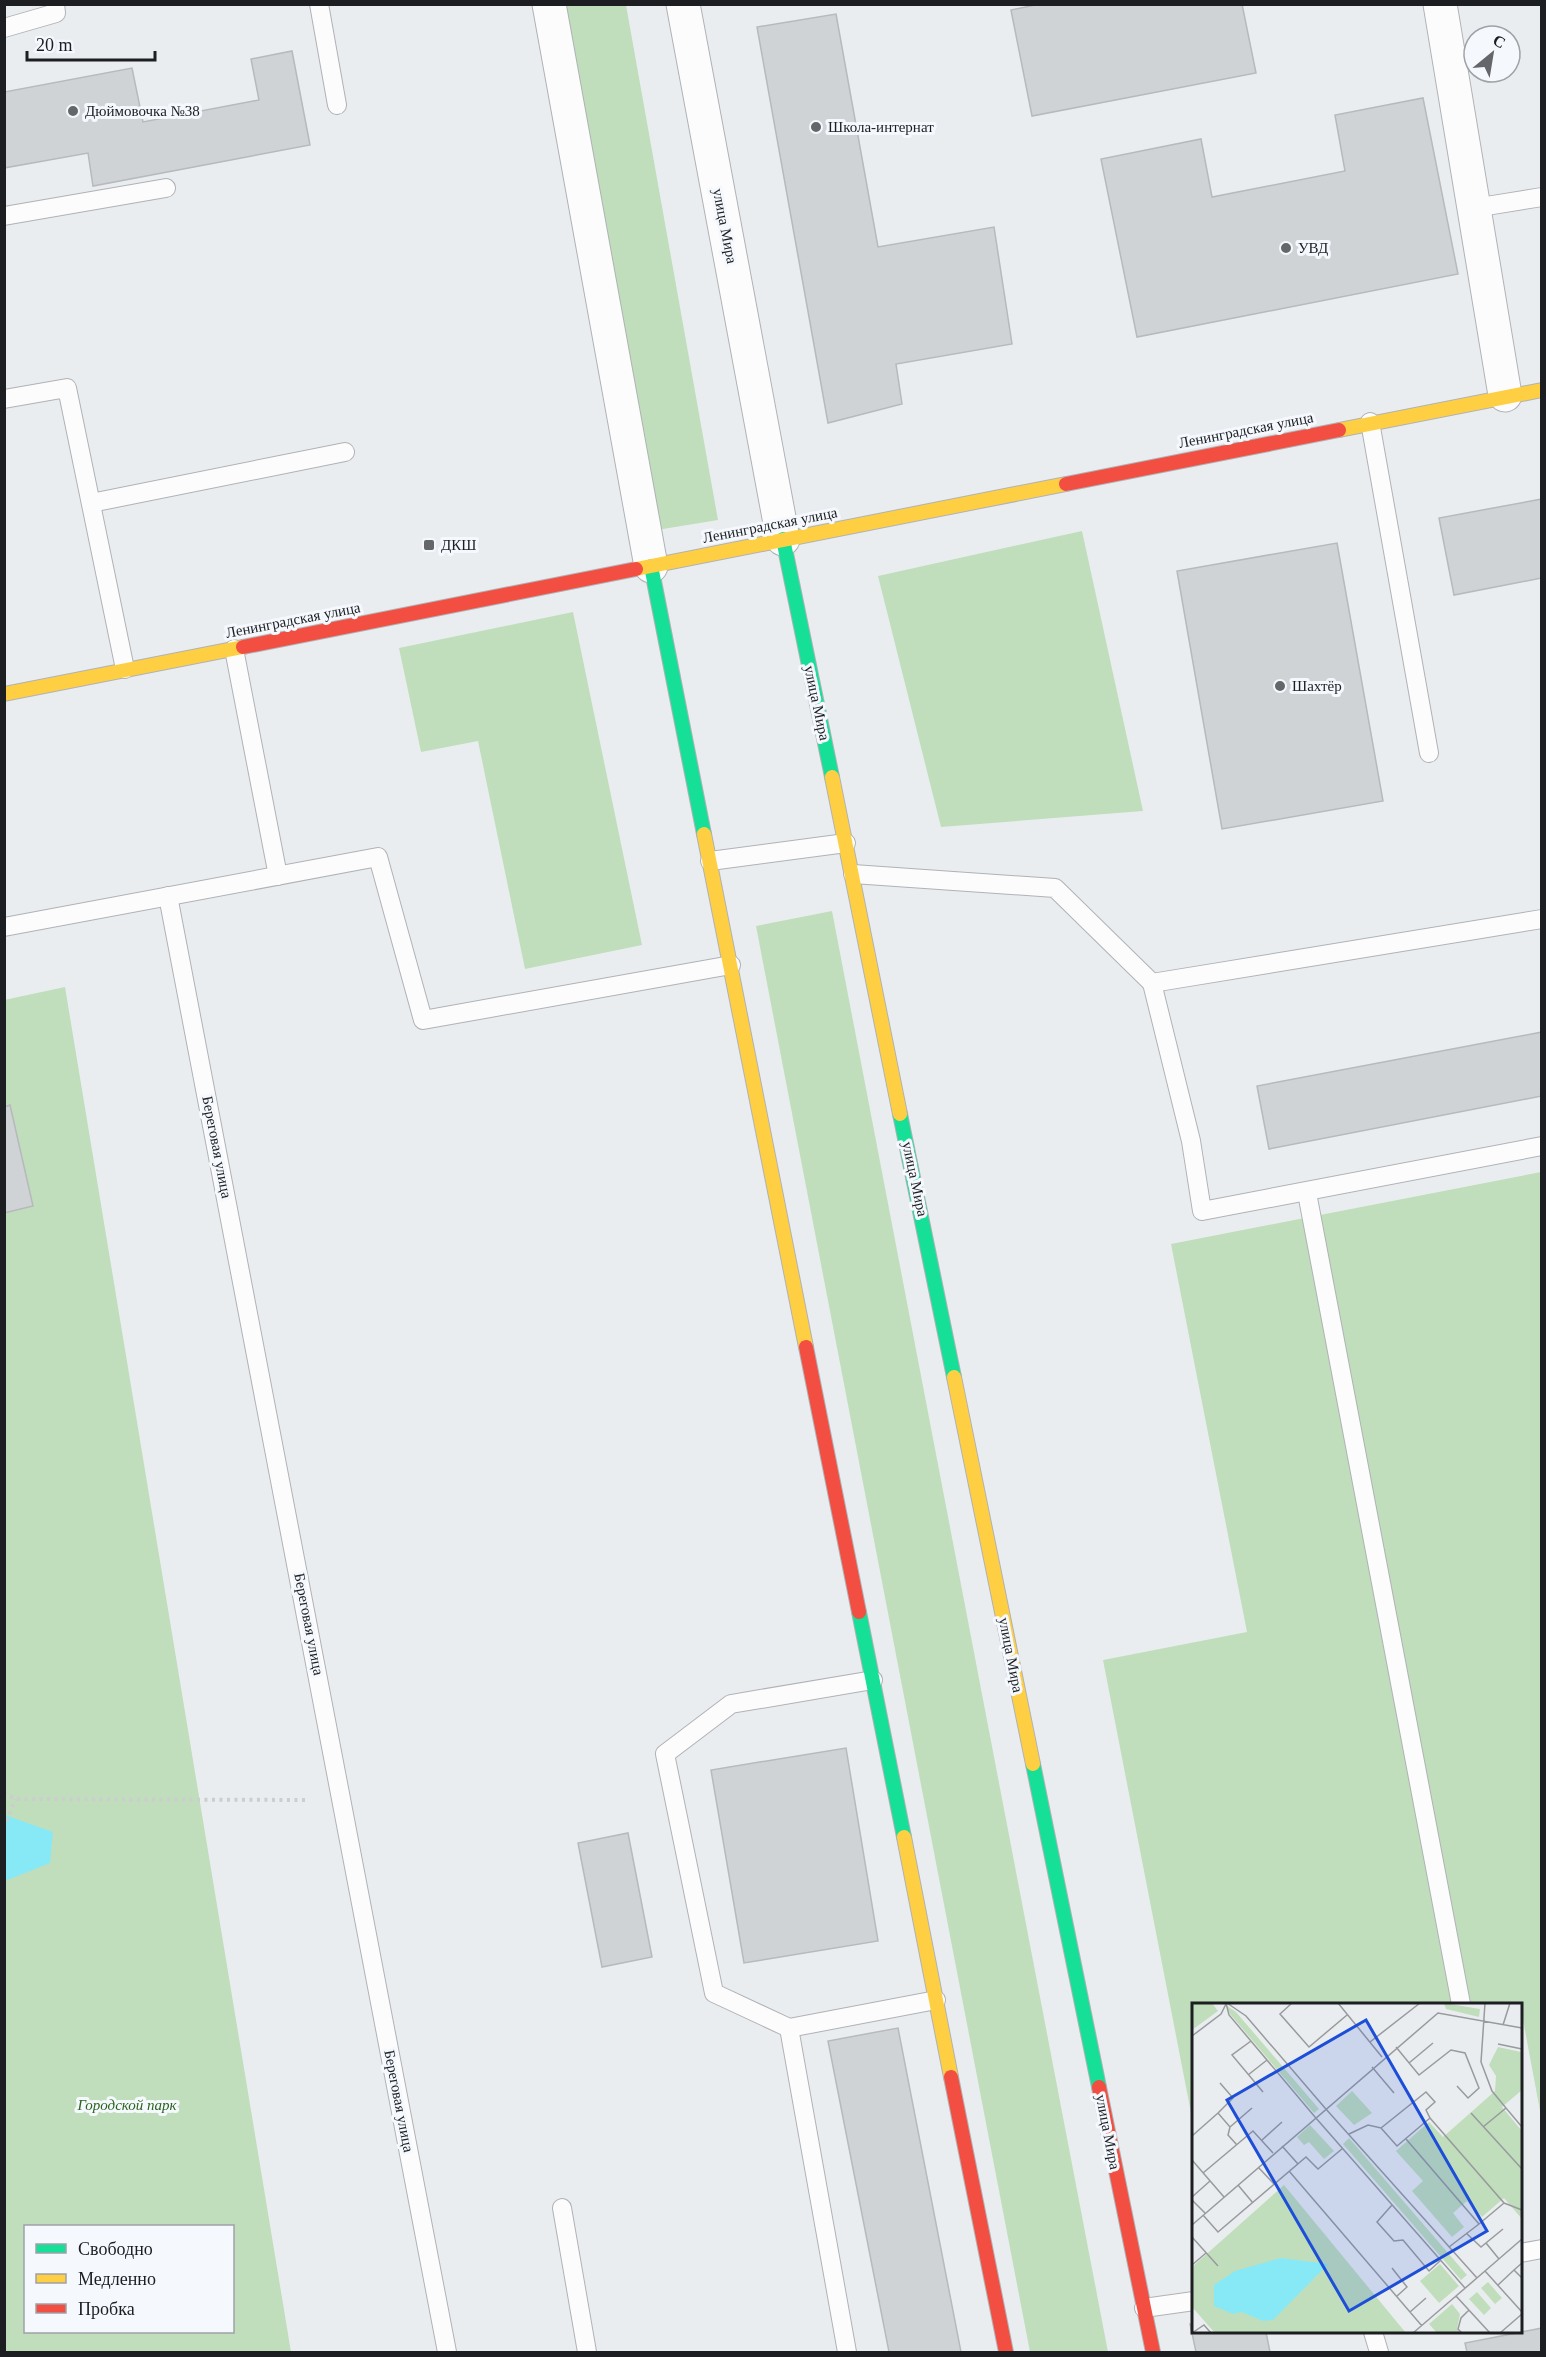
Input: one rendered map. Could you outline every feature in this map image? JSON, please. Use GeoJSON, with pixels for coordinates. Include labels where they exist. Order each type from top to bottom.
{"type":"FeatureCollection","features":[{"type":"Feature","properties":{"kind":"main road","name":"Ленинградская улица"},"geometry":{"type":"LineString","coordinates":[[4,694],[1505,395],[1542,390]]}},
{"type":"Feature","properties":{"kind":"main road","name":"улица Мира"},"geometry":{"type":"LineString","coordinates":[[783,539],[1153,2352]]}},
{"type":"Feature","properties":{"kind":"main road"},"geometry":{"type":"LineString","coordinates":[[651,566],[1006,2352]]}},
{"type":"Feature","properties":{"kind":"street"},"geometry":{"type":"LineString","coordinates":[[549,4],[651,566]]}},
{"type":"Feature","properties":{"kind":"street","name":"улица Мира"},"geometry":{"type":"LineString","coordinates":[[683,4],[783,539]]}},
{"type":"Feature","properties":{"kind":"street"},"geometry":{"type":"LineString","coordinates":[[1440,4],[1505,395]]}},
{"type":"Feature","properties":{"kind":"lane"},"geometry":{"type":"LineString","coordinates":[[4,28],[56,13],[55,4]]}},
{"type":"Feature","properties":{"kind":"lane"},"geometry":{"type":"LineString","coordinates":[[319,4],[337,105]]}},
{"type":"Feature","properties":{"kind":"lane"},"geometry":{"type":"LineString","coordinates":[[4,216],[166,188]]}},
{"type":"Feature","properties":{"kind":"lane"},"geometry":{"type":"LineString","coordinates":[[1474,208],[1542,196]]}},
{"type":"Feature","properties":{"kind":"lane"},"geometry":{"type":"LineString","coordinates":[[4,399],[67,388],[125,669]]}},
{"type":"Feature","properties":{"kind":"lane"},"geometry":{"type":"LineString","coordinates":[[1370,422],[1430,753]]}},
{"type":"Feature","properties":{"kind":"lane"},"geometry":{"type":"LineString","coordinates":[[90,503],[345,452]]}},
{"type":"Feature","properties":{"kind":"lane"},"geometry":{"type":"LineString","coordinates":[[234,649],[278,876]]}},
{"type":"Feature","properties":{"kind":"lane"},"geometry":{"type":"LineString","coordinates":[[710,861],[846,843]]}},
{"type":"Feature","properties":{"kind":"lane"},"geometry":{"type":"LineString","coordinates":[[4,927],[378,856],[423,1020],[731,965]]}},
{"type":"Feature","properties":{"kind":"lane"},"geometry":{"type":"LineString","coordinates":[[853,874],[1055,888],[1152,983],[1191,1141],[1202,1211],[1307,1193],[1542,1146]]}},
{"type":"Feature","properties":{"kind":"lane","name":"Береговая улица"},"geometry":{"type":"LineString","coordinates":[[168,896],[447,2352]]}},
{"type":"Feature","properties":{"kind":"lane"},"geometry":{"type":"LineString","coordinates":[[1152,983],[1542,919]]}},
{"type":"Feature","properties":{"kind":"lane"},"geometry":{"type":"LineString","coordinates":[[1307,1193],[1461,2003]]}},
{"type":"Feature","properties":{"kind":"lane"},"geometry":{"type":"LineString","coordinates":[[873,1680],[730,1704],[664,1754],[714,1993],[789,2028],[936,2000]]}},
{"type":"Feature","properties":{"kind":"lane"},"geometry":{"type":"LineString","coordinates":[[789,2028],[847,2352]]}},
{"type":"Feature","properties":{"kind":"lane"},"geometry":{"type":"LineString","coordinates":[[562,2208],[587,2352]]}},
{"type":"Feature","properties":{"kind":"lane"},"geometry":{"type":"LineString","coordinates":[[1522,2253],[1542,2249]]}},
{"type":"Feature","properties":{"kind":"lane"},"geometry":{"type":"LineString","coordinates":[[1144,2308],[1192,2301]]}},
{"type":"Feature","properties":{"kind":"lane"},"geometry":{"type":"LineString","coordinates":[[1373,2333],[1378,2352]]}},
{"type":"Feature","properties":{"kind":"path"},"geometry":{"type":"LineString","coordinates":[[4,1792],[15,1799],[343,1800]]}},
{"type":"Feature","properties":{"kind":"path"},"geometry":{"type":"LineString","coordinates":[[4,1828],[15,1799]]}},
{"type":"Feature","properties":{"kind":"green space"},"geometry":{"type":"Polygon","coordinates":[[[561,5],[626,5],[718,520],[657,530],[561,5]]]}},
{"type":"Feature","properties":{"kind":"green space"},"geometry":{"type":"Polygon","coordinates":[[[1082,531],[1143,811],[941,827],[878,576],[1082,531]]]}},
{"type":"Feature","properties":{"kind":"green space"},"geometry":{"type":"Polygon","coordinates":[[[573,612],[642,945],[525,969],[478,741],[421,752],[399,648],[573,612]]]}},
{"type":"Feature","properties":{"kind":"green space"},"geometry":{"type":"Polygon","coordinates":[[[832,911],[1108,2352],[1030,2352],[756,926],[832,911]]]}},
{"type":"Feature","properties":{"kind":"green space","name":"Городской парк"},"geometry":{"type":"Polygon","coordinates":[[[65,987],[291,2352],[5,2352],[4,1000],[65,987]]]}},
{"type":"Feature","properties":{"kind":"green space"},"geometry":{"type":"Polygon","coordinates":[[[1541,1172],[1541,2116],[1522,2015],[1522,2003],[1192,2003],[1192,2118],[1103,1660],[1247,1632],[1171,1244],[1541,1172]]]}},
{"type":"Feature","properties":{"kind":"water"},"geometry":{"type":"Polygon","coordinates":[[[5,1815],[53,1832],[50,1863],[5,1881],[5,1815]]]}},
{"type":"Feature","properties":{"kind":"building"},"geometry":{"type":"Polygon","coordinates":[[[1040,4],[1242,4],[1256,73],[1032,116],[1011,10],[1040,4]]]}},
{"type":"Feature","properties":{"kind":"building","name":"Школа-интернат"},"geometry":{"type":"Polygon","coordinates":[[[836,14],[878,247],[994,227],[1012,344],[896,364],[902,404],[828,423],[757,27],[836,14]]]}},
{"type":"Feature","properties":{"kind":"building","name":"Дюймовочка №38"},"geometry":{"type":"Polygon","coordinates":[[[292,51],[310,145],[93,186],[88,153],[4,168],[4,92],[132,68],[143,122],[259,100],[251,59],[292,51]]]}},
{"type":"Feature","properties":{"kind":"building"},"geometry":{"type":"Polygon","coordinates":[[[1423,98],[1458,274],[1137,337],[1101,159],[1201,139],[1212,197],[1345,171],[1335,115],[1423,98]]]}},
{"type":"Feature","properties":{"kind":"building"},"geometry":{"type":"Polygon","coordinates":[[[1542,499],[1542,578],[1454,595],[1439,518],[1542,499]]]}},
{"type":"Feature","properties":{"kind":"building","name":"Шахтёр"},"geometry":{"type":"Polygon","coordinates":[[[1337,543],[1383,801],[1222,829],[1177,571],[1337,543]]]}},
{"type":"Feature","properties":{"kind":"building"},"geometry":{"type":"Polygon","coordinates":[[[1542,1032],[1542,1096],[1269,1149],[1257,1086],[1542,1032]]]}},
{"type":"Feature","properties":{"kind":"building"},"geometry":{"type":"Polygon","coordinates":[[[10,1105],[33,1206],[4,1213],[4,1107],[10,1105]]]}},
{"type":"Feature","properties":{"kind":"building"},"geometry":{"type":"Polygon","coordinates":[[[846,1748],[878,1941],[744,1963],[711,1770],[846,1748]]]}},
{"type":"Feature","properties":{"kind":"building"},"geometry":{"type":"Polygon","coordinates":[[[628,1833],[652,1957],[602,1967],[578,1843],[628,1833]]]}},
{"type":"Feature","properties":{"kind":"building"},"geometry":{"type":"Polygon","coordinates":[[[898,2028],[961,2352],[889,2352],[828,2041],[898,2028]]]}},
{"type":"Feature","properties":{"kind":"building"},"geometry":{"type":"Polygon","coordinates":[[[1190,2324],[1192,2324],[1192,2333],[1266,2333],[1270,2352],[1196,2352],[1190,2324]]]}},
{"type":"Feature","properties":{"kind":"building"},"geometry":{"type":"Polygon","coordinates":[[[1542,2328],[1542,2352],[1467,2352],[1465,2343],[1542,2328]]]}},
{"type":"Feature","properties":{"kind":"traffic: fast"},"geometry":{"type":"LineString","coordinates":[[783,539],[832,777]]}},
{"type":"Feature","properties":{"kind":"traffic: fast"},"geometry":{"type":"LineString","coordinates":[[651,566],[704,834]]}},
{"type":"Feature","properties":{"kind":"traffic: fast"},"geometry":{"type":"LineString","coordinates":[[900,1114],[954,1377]]}},
{"type":"Feature","properties":{"kind":"traffic: fast"},"geometry":{"type":"LineString","coordinates":[[859,1612],[904,1837]]}},
{"type":"Feature","properties":{"kind":"traffic: fast"},"geometry":{"type":"LineString","coordinates":[[1033,1764],[1099,2087]]}},
{"type":"Feature","properties":{"kind":"traffic: slow"},"geometry":{"type":"LineString","coordinates":[[1339,430],[1542,390]]}},
{"type":"Feature","properties":{"kind":"traffic: slow"},"geometry":{"type":"LineString","coordinates":[[636,569],[1066,484]]}},
{"type":"Feature","properties":{"kind":"traffic: slow"},"geometry":{"type":"LineString","coordinates":[[4,694],[243,647]]}},
{"type":"Feature","properties":{"kind":"traffic: slow"},"geometry":{"type":"LineString","coordinates":[[832,777],[900,1114]]}},
{"type":"Feature","properties":{"kind":"traffic: slow"},"geometry":{"type":"LineString","coordinates":[[704,834],[806,1347]]}},
{"type":"Feature","properties":{"kind":"traffic: slow"},"geometry":{"type":"LineString","coordinates":[[954,1377],[1033,1764]]}},
{"type":"Feature","properties":{"kind":"traffic: slow"},"geometry":{"type":"LineString","coordinates":[[904,1837],[951,2077]]}},
{"type":"Feature","properties":{"kind":"traffic: jam"},"geometry":{"type":"LineString","coordinates":[[1066,484],[1339,430]]}},
{"type":"Feature","properties":{"kind":"traffic: jam"},"geometry":{"type":"LineString","coordinates":[[243,647],[636,569]]}},
{"type":"Feature","properties":{"kind":"traffic: jam"},"geometry":{"type":"LineString","coordinates":[[806,1347],[859,1612]]}},
{"type":"Feature","properties":{"kind":"traffic: jam"},"geometry":{"type":"LineString","coordinates":[[951,2077],[1006,2352]]}},
{"type":"Feature","properties":{"kind":"traffic: jam"},"geometry":{"type":"LineString","coordinates":[[1099,2087],[1153,2352]]}},
{"type":"Feature","properties":{"kind":"place","name":"Дюймовочка №38"},"geometry":{"type":"Point","coordinates":[73,111]}},
{"type":"Feature","properties":{"kind":"place","name":"Школа-интернат"},"geometry":{"type":"Point","coordinates":[816,127]}},
{"type":"Feature","properties":{"kind":"place","name":"УВД"},"geometry":{"type":"Point","coordinates":[1286,248]}},
{"type":"Feature","properties":{"kind":"place","name":"ДКШ"},"geometry":{"type":"Point","coordinates":[429,545]}},
{"type":"Feature","properties":{"kind":"place","name":"Шахтёр"},"geometry":{"type":"Point","coordinates":[1280,686]}}]}
